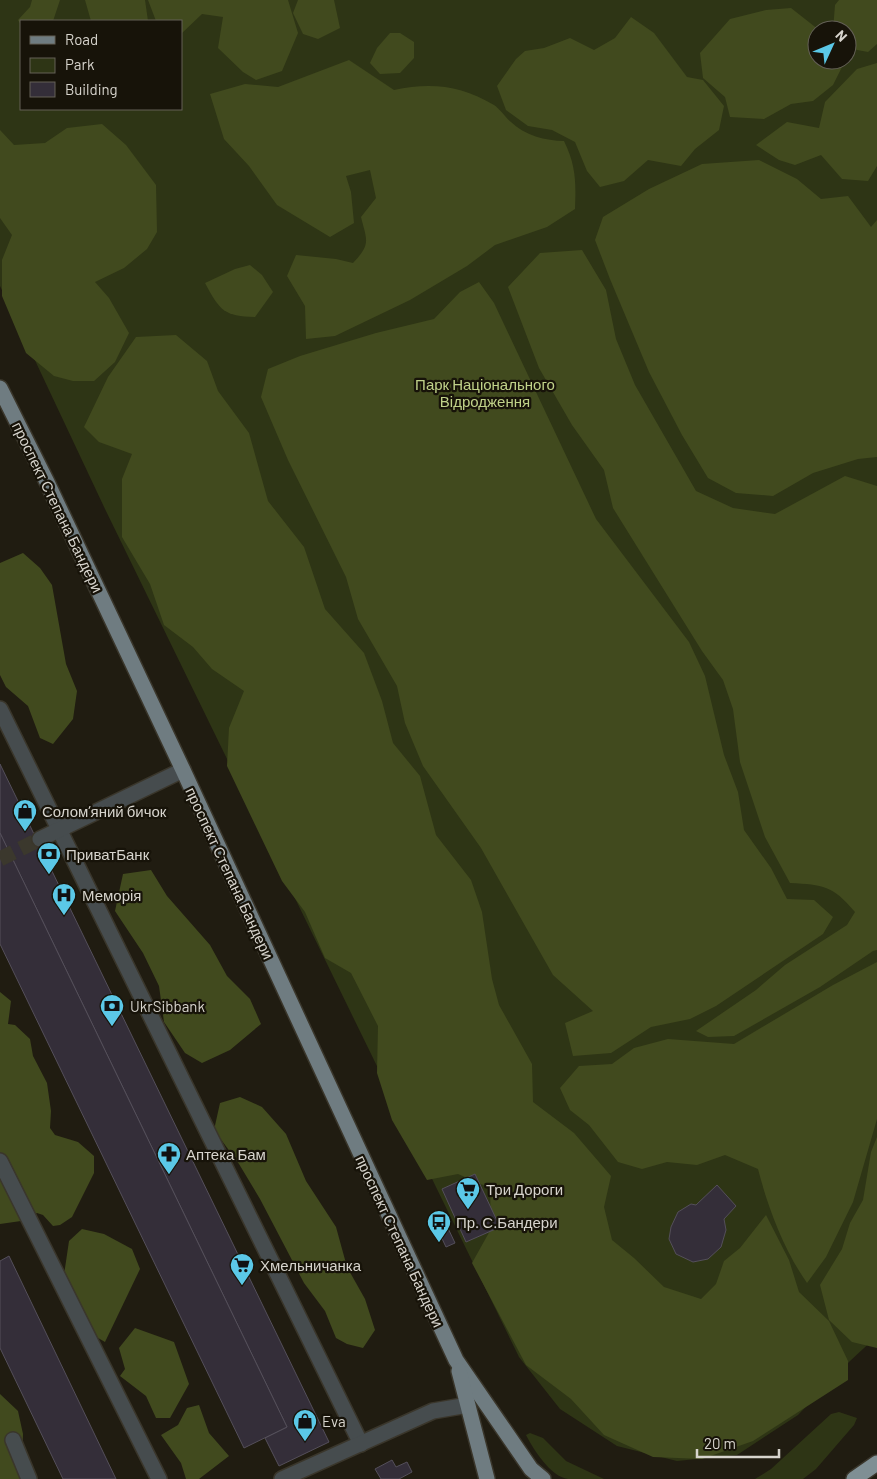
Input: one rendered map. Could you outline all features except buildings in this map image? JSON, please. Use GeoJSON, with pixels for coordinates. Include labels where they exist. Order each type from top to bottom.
{"type":"FeatureCollection","features":[{"type":"Feature","properties":{"kind":"highway"},"geometry":{"type":"LineString","coordinates":[[854,1479],[877,1463]]}},
{"type":"Feature","properties":{"kind":"main road","name":"проспект Степана Бандери"},"geometry":{"type":"LineString","coordinates":[[1,391],[46,480],[183,770],[456,1360],[487,1479]]}},
{"type":"Feature","properties":{"kind":"main road","name":"проспект Степана Бандери"},"geometry":{"type":"LineString","coordinates":[[456,1360],[532,1469],[543,1479]]}},
{"type":"Feature","properties":{"kind":"lane"},"geometry":{"type":"LineString","coordinates":[[0,709],[361,1444]]}},
{"type":"Feature","properties":{"kind":"lane"},"geometry":{"type":"LineString","coordinates":[[40,839],[183,770]]}},
{"type":"Feature","properties":{"kind":"lane"},"geometry":{"type":"LineString","coordinates":[[1,1165],[159,1479]]}},
{"type":"Feature","properties":{"kind":"lane"},"geometry":{"type":"LineString","coordinates":[[282,1479],[433,1411],[468,1405]]}},
{"type":"Feature","properties":{"kind":"lane"},"geometry":{"type":"LineString","coordinates":[[13,1440],[29,1479]]}},
{"type":"Feature","properties":{"kind":"green space","name":"Парк Національного Відродження"},"geometry":{"type":"Polygon","coordinates":[[[0,0],[877,0],[877,1336],[798,1415],[737,1455],[677,1461],[617,1446],[560,1409],[519,1357],[105,509],[0,286],[0,0]]]}},
{"type":"Feature","properties":{"kind":"green space"},"geometry":{"type":"Polygon","coordinates":[[[32,0],[60,0],[53,20],[20,20],[20,23],[18,20],[30,7],[32,0]]]}},
{"type":"Feature","properties":{"kind":"green space"},"geometry":{"type":"Polygon","coordinates":[[[85,0],[145,0],[148,20],[91,20],[85,0]]]}},
{"type":"Feature","properties":{"kind":"green space"},"geometry":{"type":"Polygon","coordinates":[[[148,0],[288,0],[298,33],[282,71],[256,80],[243,72],[218,48],[223,17],[202,14],[182,33],[182,20],[156,20],[148,0]]]}},
{"type":"Feature","properties":{"kind":"green space"},"geometry":{"type":"Polygon","coordinates":[[[298,0],[334,0],[340,28],[318,39],[303,34],[293,13],[298,0]]]}},
{"type":"Feature","properties":{"kind":"green space"},"geometry":{"type":"Polygon","coordinates":[[[839,0],[877,0],[877,44],[868,52],[857,50],[857,20],[834,20],[835,5],[839,0]]]}},
{"type":"Feature","properties":{"kind":"green space"},"geometry":{"type":"Polygon","coordinates":[[[791,8],[807,21],[807,70],[840,70],[833,85],[813,101],[791,104],[764,119],[730,117],[725,97],[703,78],[700,53],[730,19],[766,10],[791,8]]]}},
{"type":"Feature","properties":{"kind":"green space"},"geometry":{"type":"Polygon","coordinates":[[[631,17],[654,33],[687,77],[703,80],[724,106],[719,130],[695,149],[681,166],[648,160],[624,181],[600,187],[587,171],[575,142],[552,130],[528,126],[506,110],[497,86],[516,59],[525,51],[544,48],[570,38],[594,50],[615,38],[631,17]]]}},
{"type":"Feature","properties":{"kind":"green space"},"geometry":{"type":"Polygon","coordinates":[[[390,33],[400,33],[414,42],[414,58],[400,73],[380,74],[370,63],[377,48],[390,33]]]}},
{"type":"Feature","properties":{"kind":"green space"},"geometry":{"type":"Polygon","coordinates":[[[349,60],[394,90],[420,86],[457,89],[482,98],[494,105],[516,127],[529,134],[550,140],[564,141],[571,158],[574,174],[575,209],[547,227],[495,245],[467,266],[410,300],[335,336],[306,339],[305,306],[287,276],[296,255],[336,259],[353,263],[359,257],[366,242],[361,217],[376,198],[370,170],[346,176],[351,192],[354,223],[330,237],[277,205],[249,166],[224,139],[210,94],[245,84],[278,87],[349,60]]]}},
{"type":"Feature","properties":{"kind":"green space"},"geometry":{"type":"Polygon","coordinates":[[[877,63],[877,166],[868,181],[842,179],[821,155],[795,165],[779,160],[756,145],[787,122],[819,128],[825,102],[857,69],[877,63]]]}},
{"type":"Feature","properties":{"kind":"green space"},"geometry":{"type":"Polygon","coordinates":[[[102,124],[126,145],[156,185],[157,232],[147,249],[124,268],[95,282],[109,298],[129,333],[115,362],[94,381],[73,381],[54,376],[26,353],[2,296],[2,260],[12,235],[0,218],[0,130],[14,145],[45,143],[67,128],[102,124]]]}},
{"type":"Feature","properties":{"kind":"green space"},"geometry":{"type":"Polygon","coordinates":[[[759,160],[797,179],[821,199],[848,196],[871,227],[877,220],[877,457],[858,459],[813,473],[773,496],[736,493],[708,478],[682,435],[649,372],[595,240],[603,217],[649,189],[702,164],[759,160]]]}},
{"type":"Feature","properties":{"kind":"green space"},"geometry":{"type":"Polygon","coordinates":[[[582,250],[606,290],[616,339],[635,385],[696,491],[733,508],[775,514],[845,476],[877,486],[877,950],[820,987],[734,1036],[708,1037],[696,1031],[756,990],[785,965],[847,925],[855,912],[840,896],[827,888],[790,883],[765,837],[740,762],[733,709],[723,680],[702,651],[613,508],[604,470],[572,425],[539,368],[508,287],[540,253],[582,250]]]}},
{"type":"Feature","properties":{"kind":"green space"},"geometry":{"type":"Polygon","coordinates":[[[250,265],[262,275],[273,292],[255,317],[236,315],[224,310],[219,306],[205,283],[235,269],[250,265]]]}},
{"type":"Feature","properties":{"kind":"green space"},"geometry":{"type":"Polygon","coordinates":[[[479,282],[494,303],[596,519],[689,642],[705,676],[724,755],[738,792],[744,830],[771,868],[787,899],[814,900],[833,917],[823,934],[716,1006],[690,1019],[651,1027],[611,1053],[573,1056],[565,1023],[593,1011],[553,975],[481,848],[423,766],[405,723],[397,686],[358,619],[346,577],[288,460],[261,397],[268,369],[300,356],[376,333],[434,319],[460,292],[479,282]]]}},
{"type":"Feature","properties":{"kind":"green space"},"geometry":{"type":"Polygon","coordinates":[[[176,335],[207,361],[218,391],[249,433],[268,501],[304,547],[325,609],[364,653],[382,701],[393,743],[420,776],[436,835],[471,880],[482,912],[492,979],[499,1005],[532,1064],[533,1102],[574,1133],[611,1176],[604,1207],[612,1240],[664,1287],[701,1299],[716,1284],[724,1261],[740,1248],[766,1215],[789,1260],[799,1292],[829,1321],[848,1361],[848,1380],[753,1441],[702,1459],[653,1457],[604,1435],[571,1399],[526,1365],[472,1263],[491,1229],[490,1188],[458,1174],[427,1180],[392,1120],[377,1073],[378,1026],[351,973],[325,958],[305,912],[282,881],[227,766],[229,728],[244,691],[212,669],[193,647],[164,625],[150,584],[122,537],[122,479],[132,454],[99,442],[84,427],[108,377],[136,337],[176,335]]]}},
{"type":"Feature","properties":{"kind":"green space"},"geometry":{"type":"Polygon","coordinates":[[[23,553],[40,568],[52,585],[66,664],[77,691],[73,719],[53,744],[40,738],[28,706],[6,687],[0,675],[0,563],[23,553]]]}},
{"type":"Feature","properties":{"kind":"green space"},"geometry":{"type":"Polygon","coordinates":[[[151,870],[167,896],[210,945],[227,976],[250,999],[261,1024],[230,1050],[202,1063],[185,1053],[164,1022],[159,986],[143,953],[115,911],[123,874],[151,870]]]}},
{"type":"Feature","properties":{"kind":"green space"},"geometry":{"type":"Polygon","coordinates":[[[877,962],[877,1119],[853,1202],[826,1257],[807,1283],[791,1257],[778,1228],[758,1169],[725,1155],[697,1165],[667,1162],[642,1169],[618,1162],[589,1125],[570,1110],[560,1088],[579,1066],[612,1064],[634,1048],[668,1039],[734,1044],[833,985],[877,962]]]}},
{"type":"Feature","properties":{"kind":"green space"},"geometry":{"type":"Polygon","coordinates":[[[0,992],[11,1001],[8,1024],[15,1025],[30,1039],[33,1056],[47,1083],[51,1111],[50,1128],[55,1135],[78,1142],[94,1156],[94,1173],[72,1217],[60,1225],[53,1226],[43,1215],[37,1213],[21,1221],[0,1224],[0,992]]]}},
{"type":"Feature","properties":{"kind":"green space"},"geometry":{"type":"Polygon","coordinates":[[[240,1097],[262,1107],[286,1134],[306,1181],[336,1227],[347,1267],[365,1299],[375,1330],[363,1348],[347,1344],[336,1338],[325,1311],[304,1283],[260,1199],[239,1164],[214,1130],[220,1103],[240,1097]]]}},
{"type":"Feature","properties":{"kind":"green space"},"geometry":{"type":"Polygon","coordinates":[[[877,1137],[877,1348],[852,1342],[829,1320],[820,1285],[842,1249],[850,1223],[863,1200],[871,1152],[877,1137]]]}},
{"type":"Feature","properties":{"kind":"green space"},"geometry":{"type":"Polygon","coordinates":[[[82,1229],[104,1234],[132,1249],[140,1269],[105,1342],[81,1328],[64,1275],[69,1241],[82,1229]]]}},
{"type":"Feature","properties":{"kind":"green space"},"geometry":{"type":"Polygon","coordinates":[[[135,1328],[174,1342],[189,1384],[170,1418],[156,1418],[146,1396],[120,1376],[125,1369],[119,1348],[135,1328]]]}},
{"type":"Feature","properties":{"kind":"green space"},"geometry":{"type":"Polygon","coordinates":[[[0,1394],[18,1411],[23,1434],[22,1462],[27,1479],[0,1479],[0,1394]]]}},
{"type":"Feature","properties":{"kind":"green space"},"geometry":{"type":"Polygon","coordinates":[[[199,1405],[209,1433],[229,1456],[199,1479],[186,1479],[181,1463],[161,1435],[178,1425],[187,1408],[199,1405]]]}},
{"type":"Feature","properties":{"kind":"green space"},"geometry":{"type":"Polygon","coordinates":[[[839,1412],[857,1418],[854,1425],[816,1469],[803,1479],[755,1479],[771,1469],[831,1414],[839,1412]]]}},
{"type":"Feature","properties":{"kind":"green space"},"geometry":{"type":"Polygon","coordinates":[[[530,1433],[543,1438],[566,1461],[604,1479],[568,1479],[555,1473],[543,1462],[533,1448],[526,1435],[530,1433]]]}},
{"type":"Feature","properties":{"kind":"tunnel"},"geometry":{"type":"LineString","coordinates":[[0,859],[40,839]]}},
{"type":"Feature","properties":{"kind":"place","name":"Соломʼяний бичок"},"geometry":{"type":"Point","coordinates":[25,832]}},
{"type":"Feature","properties":{"kind":"place","name":"ПриватБанк"},"geometry":{"type":"Point","coordinates":[49,875]}},
{"type":"Feature","properties":{"kind":"place","name":"Меморія"},"geometry":{"type":"Point","coordinates":[64,916]}},
{"type":"Feature","properties":{"kind":"place","name":"UkrSibbank"},"geometry":{"type":"Point","coordinates":[112,1027]}},
{"type":"Feature","properties":{"kind":"place","name":"Аптека Бам"},"geometry":{"type":"Point","coordinates":[169,1175]}},
{"type":"Feature","properties":{"kind":"place","name":"Три Дороги"},"geometry":{"type":"Point","coordinates":[468,1210]}},
{"type":"Feature","properties":{"kind":"place","name":"Пр. С.Бандери"},"geometry":{"type":"Point","coordinates":[439,1243]}},
{"type":"Feature","properties":{"kind":"place","name":"Хмельничанка"},"geometry":{"type":"Point","coordinates":[242,1286]}},
{"type":"Feature","properties":{"kind":"place","name":"Eva"},"geometry":{"type":"Point","coordinates":[305,1442]}}]}
